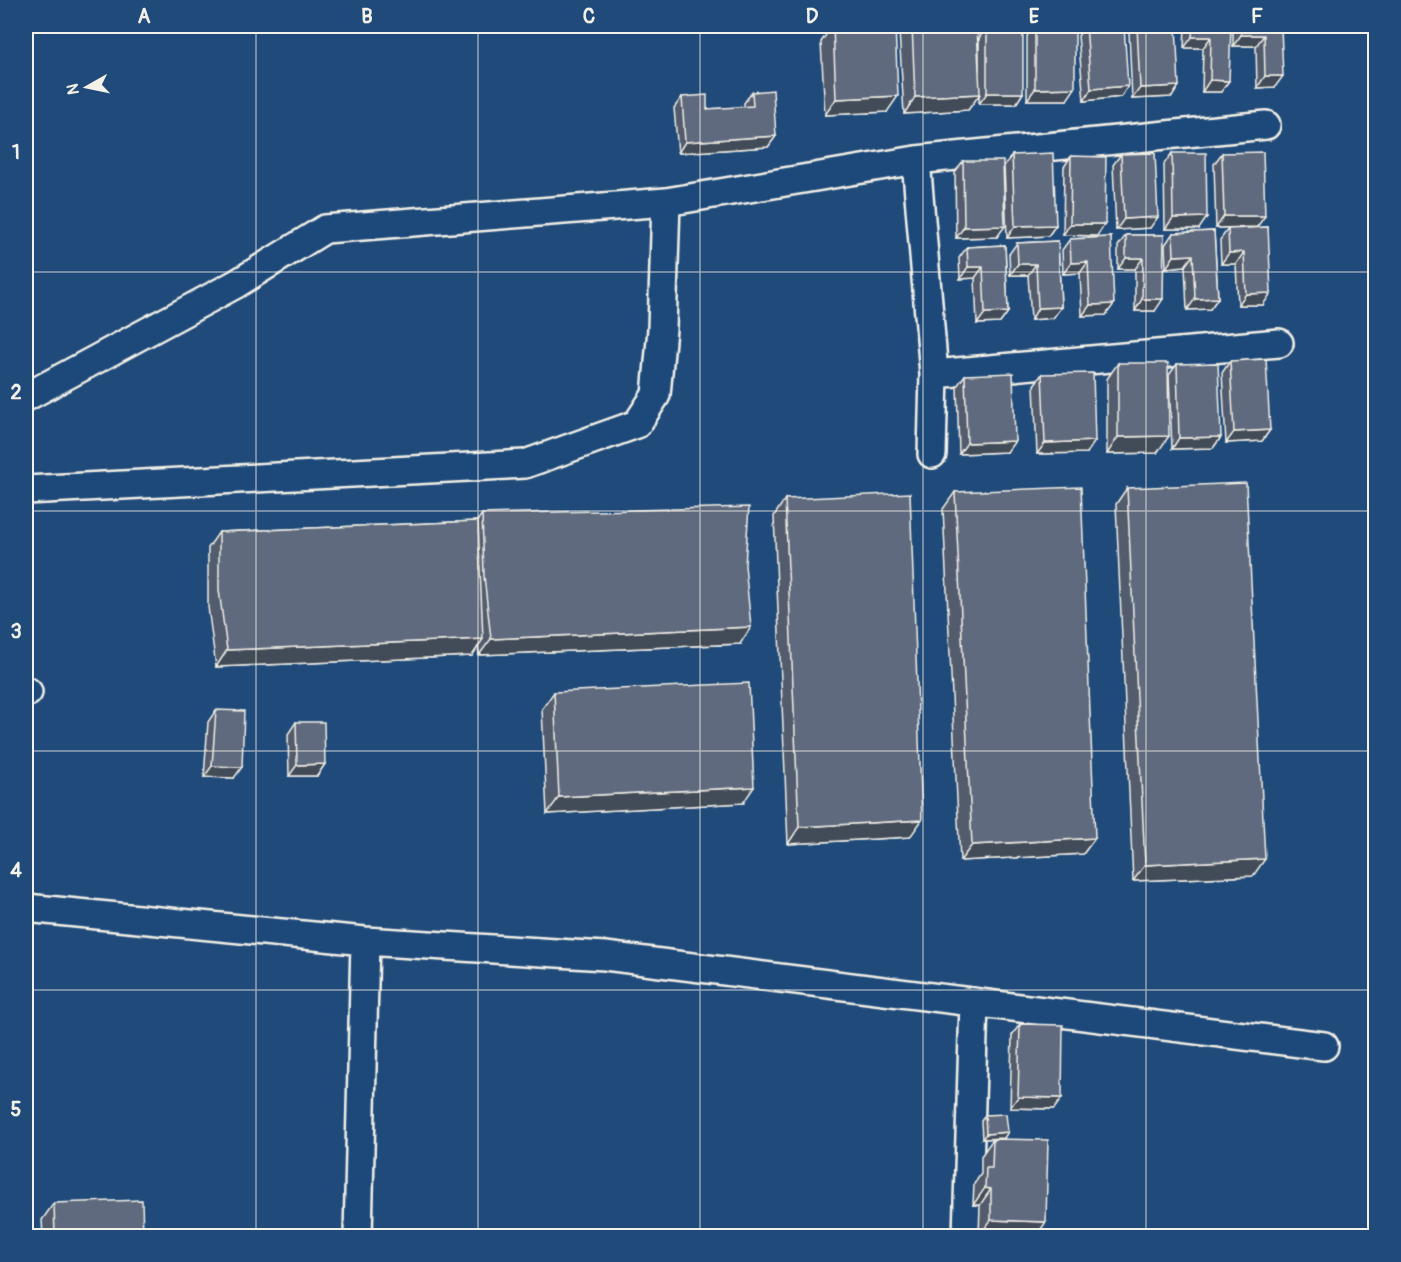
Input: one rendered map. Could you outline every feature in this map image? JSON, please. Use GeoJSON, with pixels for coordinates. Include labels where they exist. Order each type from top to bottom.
{"type":"FeatureCollection","features":[{"type":"Feature","properties":{"kind":"street"},"geometry":{"type":"LineString","coordinates":[[26,397],[236,284],[325,229],[666,202],[916,160],[1266,125]]}},
{"type":"Feature","properties":{"kind":"street"},"geometry":{"type":"LineString","coordinates":[[916,160],[934,374],[932,454]]}},
{"type":"Feature","properties":{"kind":"street"},"geometry":{"type":"LineString","coordinates":[[26,490],[525,464],[637,424],[656,395],[662,329],[666,202]]}},
{"type":"Feature","properties":{"kind":"street"},"geometry":{"type":"LineString","coordinates":[[934,374],[1279,343]]}},
{"type":"Feature","properties":{"kind":"street"},"geometry":{"type":"LineString","coordinates":[[26,908],[365,941],[604,956],[1324,1046]]}},
{"type":"Feature","properties":{"kind":"street"},"geometry":{"type":"LineString","coordinates":[[358,1236],[365,941]]}},
{"type":"Feature","properties":{"kind":"street"},"geometry":{"type":"LineString","coordinates":[[967,1236],[974,1002]]}},
{"type":"Feature","properties":{"kind":"building"},"geometry":{"type":"Polygon","coordinates":[[[833,26],[895,26],[898,96],[836,99],[833,26]]]}},
{"type":"Feature","properties":{"kind":"building"},"geometry":{"type":"Polygon","coordinates":[[[912,26],[977,26],[980,94],[915,97],[912,26]]]}},
{"type":"Feature","properties":{"kind":"building"},"geometry":{"type":"Polygon","coordinates":[[[1035,26],[1075,26],[1075,88],[1035,89],[1035,26]]]}},
{"type":"Feature","properties":{"kind":"building"},"geometry":{"type":"Polygon","coordinates":[[[1086,26],[1124,26],[1128,86],[1091,89],[1086,26]]]}},
{"type":"Feature","properties":{"kind":"building"},"geometry":{"type":"Polygon","coordinates":[[[1137,26],[1176,26],[1179,86],[1140,88],[1137,26]]]}},
{"type":"Feature","properties":{"kind":"building"},"geometry":{"type":"Polygon","coordinates":[[[1193,26],[1231,26],[1229,81],[1210,80],[1211,37],[1192,37],[1193,26]]]}},
{"type":"Feature","properties":{"kind":"building"},"geometry":{"type":"Polygon","coordinates":[[[1241,26],[1281,26],[1283,76],[1265,76],[1264,35],[1241,35],[1241,26]]]}},
{"type":"Feature","properties":{"kind":"building"},"geometry":{"type":"Polygon","coordinates":[[[987,27],[1023,27],[1023,93],[987,93],[987,27]]]}},
{"type":"Feature","properties":{"kind":"building"},"geometry":{"type":"Polygon","coordinates":[[[773,90],[776,136],[685,142],[682,97],[707,95],[707,109],[753,106],[752,92],[773,90]]]}},
{"type":"Feature","properties":{"kind":"building"},"geometry":{"type":"Polygon","coordinates":[[[1263,152],[1265,216],[1224,216],[1222,153],[1263,152]]]}},
{"type":"Feature","properties":{"kind":"building"},"geometry":{"type":"Polygon","coordinates":[[[1053,153],[1056,225],[1015,226],[1012,155],[1053,153]]]}},
{"type":"Feature","properties":{"kind":"building"},"geometry":{"type":"Polygon","coordinates":[[[1155,153],[1158,217],[1124,219],[1121,154],[1155,153]]]}},
{"type":"Feature","properties":{"kind":"building"},"geometry":{"type":"Polygon","coordinates":[[[1172,153],[1206,153],[1207,217],[1173,218],[1172,153]]]}},
{"type":"Feature","properties":{"kind":"building"},"geometry":{"type":"Polygon","coordinates":[[[1071,156],[1106,157],[1105,224],[1070,224],[1071,156]]]}},
{"type":"Feature","properties":{"kind":"building"},"geometry":{"type":"Polygon","coordinates":[[[963,161],[1003,161],[1005,226],[964,227],[963,161]]]}},
{"type":"Feature","properties":{"kind":"building"},"geometry":{"type":"Polygon","coordinates":[[[1268,227],[1271,293],[1246,294],[1244,252],[1229,253],[1228,229],[1268,227]]]}},
{"type":"Feature","properties":{"kind":"building"},"geometry":{"type":"Polygon","coordinates":[[[1214,231],[1218,298],[1195,299],[1193,255],[1174,256],[1173,233],[1214,231]]]}},
{"type":"Feature","properties":{"kind":"building"},"geometry":{"type":"Polygon","coordinates":[[[1126,235],[1164,235],[1163,299],[1142,299],[1143,258],[1126,258],[1126,235]]]}},
{"type":"Feature","properties":{"kind":"building"},"geometry":{"type":"Polygon","coordinates":[[[1111,237],[1114,304],[1090,305],[1088,262],[1071,263],[1070,239],[1111,237]]]}},
{"type":"Feature","properties":{"kind":"building"},"geometry":{"type":"Polygon","coordinates":[[[1058,241],[1061,307],[1038,308],[1036,264],[1018,264],[1017,243],[1058,241]]]}},
{"type":"Feature","properties":{"kind":"building"},"geometry":{"type":"Polygon","coordinates":[[[1005,245],[1008,312],[985,313],[983,267],[968,267],[967,247],[1005,245]]]}},
{"type":"Feature","properties":{"kind":"building"},"geometry":{"type":"Polygon","coordinates":[[[1266,359],[1270,430],[1234,432],[1230,361],[1266,359]]]}},
{"type":"Feature","properties":{"kind":"building"},"geometry":{"type":"Polygon","coordinates":[[[1118,363],[1168,363],[1169,436],[1118,437],[1118,363]]]}},
{"type":"Feature","properties":{"kind":"building"},"geometry":{"type":"Polygon","coordinates":[[[1218,363],[1221,437],[1179,438],[1177,364],[1218,363]]]}},
{"type":"Feature","properties":{"kind":"building"},"geometry":{"type":"Polygon","coordinates":[[[1013,373],[1015,441],[967,443],[965,375],[1013,373]]]}},
{"type":"Feature","properties":{"kind":"building"},"geometry":{"type":"Polygon","coordinates":[[[1093,373],[1095,441],[1045,443],[1042,374],[1093,373]]]}},
{"type":"Feature","properties":{"kind":"building"},"geometry":{"type":"Polygon","coordinates":[[[1246,483],[1265,859],[1145,865],[1127,488],[1246,483]]]}},
{"type":"Feature","properties":{"kind":"building"},"geometry":{"type":"Polygon","coordinates":[[[1081,487],[1095,838],[972,845],[955,492],[1081,487]]]}},
{"type":"Feature","properties":{"kind":"building"},"geometry":{"type":"Polygon","coordinates":[[[910,493],[922,820],[799,827],[785,499],[910,493]]]}},
{"type":"Feature","properties":{"kind":"building"},"geometry":{"type":"Polygon","coordinates":[[[749,507],[745,565],[751,627],[491,639],[484,576],[482,514],[749,507]]]}},
{"type":"Feature","properties":{"kind":"building"},"geometry":{"type":"Polygon","coordinates":[[[478,521],[483,639],[227,650],[219,590],[219,532],[478,521]]]}},
{"type":"Feature","properties":{"kind":"building"},"geometry":{"type":"Polygon","coordinates":[[[749,683],[754,787],[559,797],[554,692],[749,683]]]}},
{"type":"Feature","properties":{"kind":"building"},"geometry":{"type":"Polygon","coordinates":[[[216,710],[244,711],[242,767],[212,766],[216,710]]]}},
{"type":"Feature","properties":{"kind":"building"},"geometry":{"type":"Polygon","coordinates":[[[296,722],[324,722],[325,764],[297,765],[296,722]]]}},
{"type":"Feature","properties":{"kind":"building"},"geometry":{"type":"Polygon","coordinates":[[[1020,1024],[1063,1025],[1062,1098],[1018,1097],[1020,1024]]]}},
{"type":"Feature","properties":{"kind":"building"},"geometry":{"type":"Polygon","coordinates":[[[1006,1114],[1008,1132],[986,1134],[985,1115],[1006,1114]]]}},
{"type":"Feature","properties":{"kind":"building"},"geometry":{"type":"Polygon","coordinates":[[[993,1139],[1048,1140],[1046,1222],[991,1220],[991,1189],[985,1188],[986,1168],[992,1168],[993,1139]]]}},
{"type":"Feature","properties":{"kind":"building"},"geometry":{"type":"Polygon","coordinates":[[[142,1200],[143,1236],[55,1236],[54,1203],[142,1200]]]}}]}
